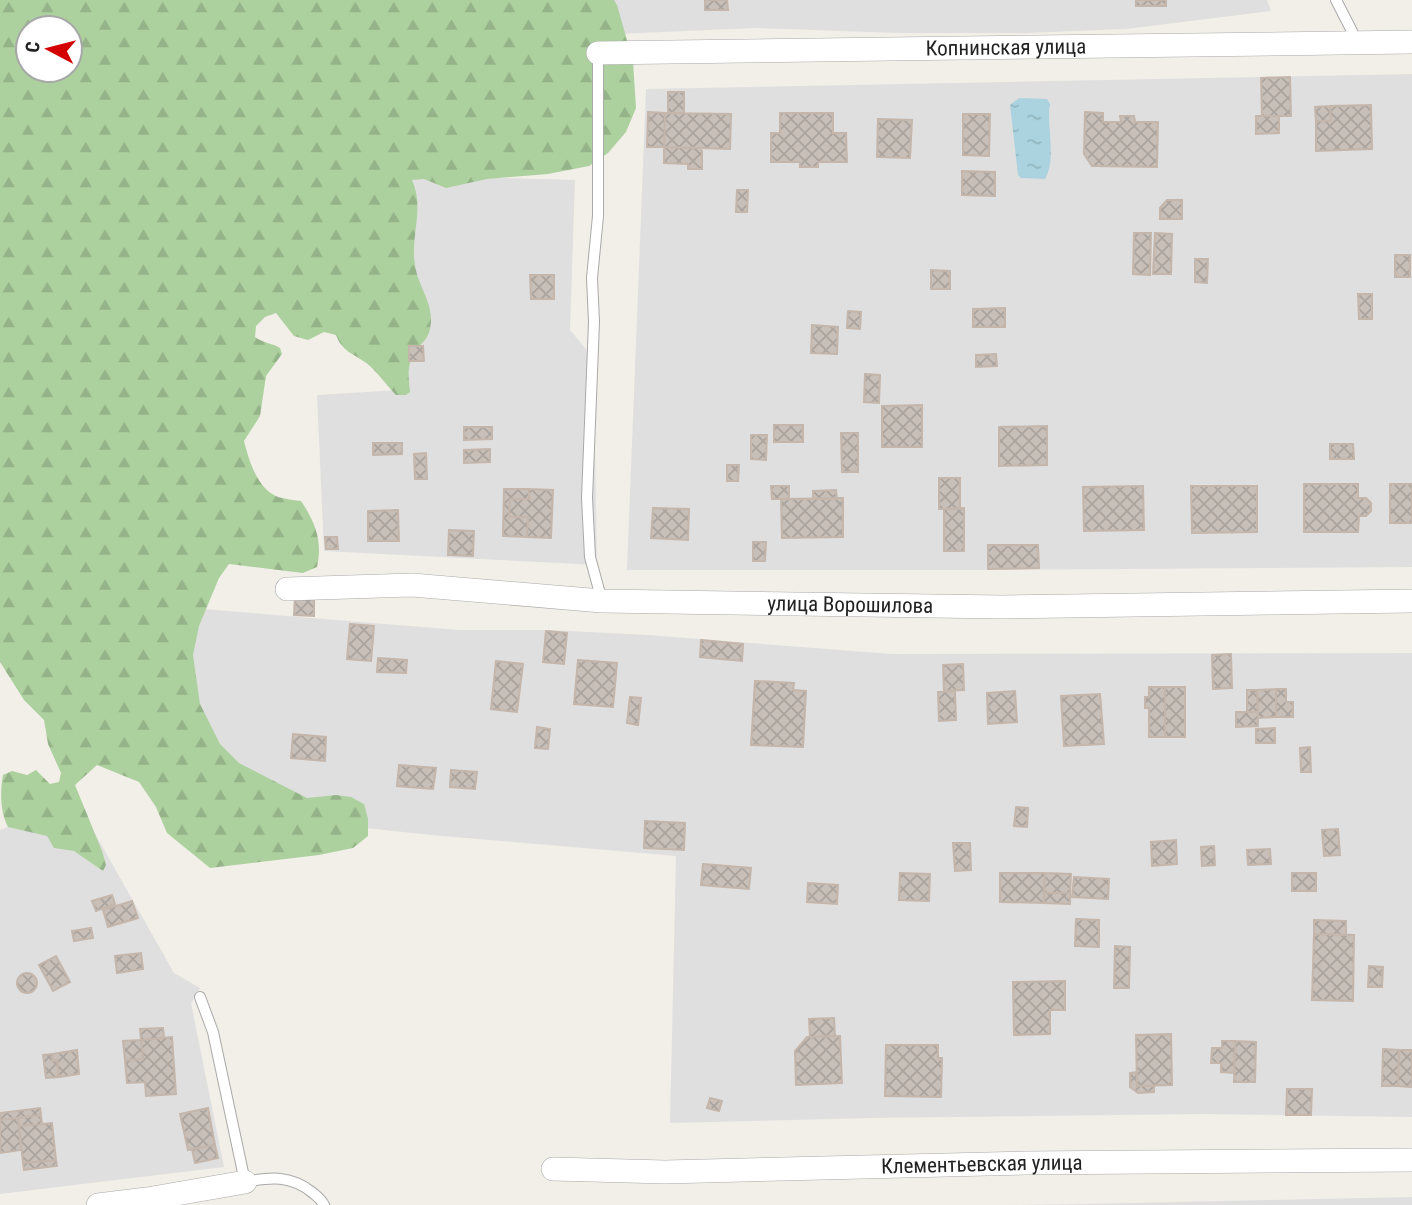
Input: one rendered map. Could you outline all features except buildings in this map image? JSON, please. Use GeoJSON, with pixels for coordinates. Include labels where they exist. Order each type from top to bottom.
{"type":"FeatureCollection","features":[{"type":"Feature","properties":{"kind":"street","name":"Копнинская улица"},"geometry":{"type":"LineString","coordinates":[[598,53],[1412,42]]}},
{"type":"Feature","properties":{"kind":"street","name":"улица Ворошилова"},"geometry":{"type":"LineString","coordinates":[[287,589],[412,585],[602,601],[1002,607],[1412,601]]}},
{"type":"Feature","properties":{"kind":"street","name":"Клементьевская улица"},"geometry":{"type":"LineString","coordinates":[[553,1168],[665,1172],[1013,1163],[1412,1160]]}},
{"type":"Feature","properties":{"kind":"street"},"geometry":{"type":"LineString","coordinates":[[98,1205],[244,1182]]}},
{"type":"Feature","properties":{"kind":"lane"},"geometry":{"type":"LineString","coordinates":[[1336,0],[1358,43]]}},
{"type":"Feature","properties":{"kind":"lane"},"geometry":{"type":"LineString","coordinates":[[598,53],[598,216],[592,278],[594,322],[587,498],[590,557],[602,601]]}},
{"type":"Feature","properties":{"kind":"lane"},"geometry":{"type":"LineString","coordinates":[[200,997],[213,1032],[244,1182],[273,1177],[292,1180],[303,1185],[324,1205]]}},
{"type":"Feature","properties":{"kind":"shaded area"},"geometry":{"type":"Polygon","coordinates":[[[602,0],[1267,0],[1271,11],[1126,29],[1026,33],[899,33],[757,28],[617,34],[602,0]]]}},
{"type":"Feature","properties":{"kind":"shaded area"},"geometry":{"type":"Polygon","coordinates":[[[1412,74],[1412,567],[627,570],[646,89],[1412,74]]]}},
{"type":"Feature","properties":{"kind":"shaded area"},"geometry":{"type":"Polygon","coordinates":[[[402,175],[575,180],[570,330],[586,349],[594,389],[597,565],[324,551],[317,395],[399,390],[402,175]]]}},
{"type":"Feature","properties":{"kind":"shaded area"},"geometry":{"type":"Polygon","coordinates":[[[166,606],[459,630],[550,630],[648,635],[892,654],[1412,653],[1412,1117],[1204,1114],[670,1123],[676,856],[431,835],[225,813],[166,606]]]}},
{"type":"Feature","properties":{"kind":"shaded area"},"geometry":{"type":"Polygon","coordinates":[[[76,800],[174,973],[200,988],[191,1003],[224,1167],[0,1194],[0,830],[76,800]]]}},
{"type":"Feature","properties":{"kind":"shaded area"},"geometry":{"type":"Polygon","coordinates":[[[1412,1197],[1412,1205],[1008,1205],[1083,1204],[1412,1197]]]}},
{"type":"Feature","properties":{"kind":"green space"},"geometry":{"type":"Polygon","coordinates":[[[0,0],[614,0],[633,61],[636,108],[626,132],[608,153],[589,166],[548,174],[487,179],[446,188],[424,179],[412,180],[417,201],[415,265],[431,314],[431,322],[428,335],[416,350],[410,364],[410,392],[396,395],[369,365],[344,348],[336,335],[324,332],[308,340],[294,336],[276,313],[265,317],[256,326],[255,337],[280,348],[282,354],[266,376],[260,416],[244,441],[246,449],[251,465],[265,488],[278,497],[301,501],[316,532],[319,558],[317,567],[303,573],[229,564],[219,578],[199,626],[193,655],[200,704],[220,744],[239,763],[307,798],[336,795],[351,797],[364,804],[368,819],[368,836],[353,848],[319,855],[210,868],[167,833],[156,807],[139,782],[97,765],[75,785],[102,851],[106,865],[103,871],[74,851],[54,848],[47,836],[8,827],[1,801],[3,775],[12,771],[27,775],[36,770],[50,784],[59,782],[61,773],[48,744],[44,720],[24,700],[0,662],[0,0]]]}},
{"type":"Feature","properties":{"kind":"water"},"geometry":{"type":"Polygon","coordinates":[[[1019,98],[1047,99],[1050,104],[1051,152],[1045,179],[1021,178],[1018,175],[1010,105],[1019,98]]]}}]}
